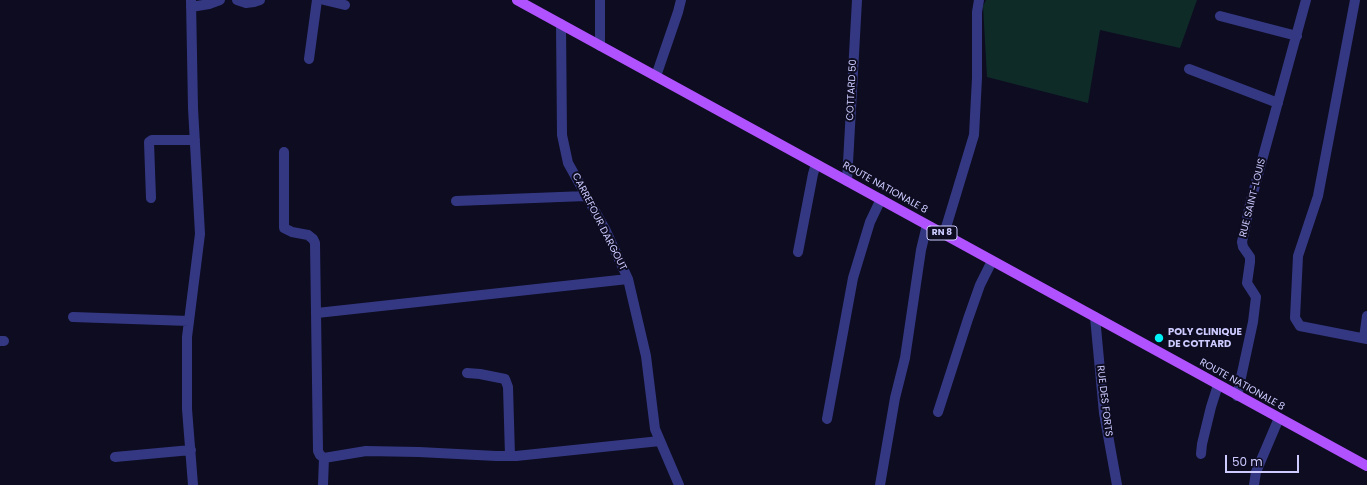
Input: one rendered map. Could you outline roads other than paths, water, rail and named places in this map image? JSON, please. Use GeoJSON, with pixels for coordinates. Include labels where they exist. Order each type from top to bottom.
{"type":"FeatureCollection","features":[{"type":"Feature","properties":{"kind":"main road","name":"ROUTE NATIONALE 8"},"geometry":{"type":"LineString","coordinates":[[518,0],[1367,466]]}},
{"type":"Feature","properties":{"kind":"street"},"geometry":{"type":"LineString","coordinates":[[193,485],[187,409],[187,337],[200,234],[194,140],[191,4],[209,4],[220,0]]}},
{"type":"Feature","properties":{"kind":"street"},"geometry":{"type":"LineString","coordinates":[[237,0],[246,3],[260,0]]}},
{"type":"Feature","properties":{"kind":"street"},"geometry":{"type":"LineString","coordinates":[[309,59],[318,0]]}},
{"type":"Feature","properties":{"kind":"street"},"geometry":{"type":"LineString","coordinates":[[324,0],[345,5]]}},
{"type":"Feature","properties":{"kind":"street"},"geometry":{"type":"LineString","coordinates":[[600,0],[600,46]]}},
{"type":"Feature","properties":{"kind":"street"},"geometry":{"type":"LineString","coordinates":[[656,76],[681,0]]}},
{"type":"Feature","properties":{"kind":"street","name":"COTTARD 50"},"geometry":{"type":"LineString","coordinates":[[847,181],[858,0]]}},
{"type":"Feature","properties":{"kind":"street"},"geometry":{"type":"LineString","coordinates":[[944,234],[974,135],[977,78],[977,12],[979,0]]}},
{"type":"Feature","properties":{"kind":"street","name":"RUE SAINT-LOUIS"},"geometry":{"type":"LineString","coordinates":[[1237,396],[1253,322],[1256,297],[1247,283],[1250,257],[1243,247],[1242,242],[1250,204],[1306,0]]}},
{"type":"Feature","properties":{"kind":"street"},"geometry":{"type":"LineString","coordinates":[[1355,0],[1318,196],[1298,256],[1295,318],[1300,326],[1365,338],[1367,316]]}},
{"type":"Feature","properties":{"kind":"street"},"geometry":{"type":"LineString","coordinates":[[1220,16],[1297,36]]}},
{"type":"Feature","properties":{"kind":"street","name":"CARREFOUR DARGOUT"},"geometry":{"type":"LineString","coordinates":[[561,24],[562,135],[568,163],[606,231],[628,278],[646,356],[655,428],[679,485]]}},
{"type":"Feature","properties":{"kind":"street"},"geometry":{"type":"LineString","coordinates":[[1189,69],[1278,103]]}},
{"type":"Feature","properties":{"kind":"street"},"geometry":{"type":"LineString","coordinates":[[151,198],[149,142],[152,140],[194,140]]}},
{"type":"Feature","properties":{"kind":"street"},"geometry":{"type":"LineString","coordinates":[[284,152],[284,228],[292,232],[308,236],[313,239],[315,243],[318,451],[324,458]]}},
{"type":"Feature","properties":{"kind":"street"},"geometry":{"type":"LineString","coordinates":[[798,252],[816,164]]}},
{"type":"Feature","properties":{"kind":"street"},"geometry":{"type":"LineString","coordinates":[[456,201],[586,196]]}},
{"type":"Feature","properties":{"kind":"street"},"geometry":{"type":"LineString","coordinates":[[827,419],[853,278],[870,222],[881,199]]}},
{"type":"Feature","properties":{"kind":"street"},"geometry":{"type":"LineString","coordinates":[[880,485],[895,398],[905,358],[921,250],[927,225]]}},
{"type":"Feature","properties":{"kind":"street"},"geometry":{"type":"LineString","coordinates":[[938,412],[980,285],[992,261]]}},
{"type":"Feature","properties":{"kind":"street"},"geometry":{"type":"LineString","coordinates":[[316,313],[628,278]]}},
{"type":"Feature","properties":{"kind":"street"},"geometry":{"type":"LineString","coordinates":[[73,317],[189,321]]}},
{"type":"Feature","properties":{"kind":"street","name":"RUE DES FORTS"},"geometry":{"type":"LineString","coordinates":[[1095,317],[1104,413],[1117,485]]}},
{"type":"Feature","properties":{"kind":"street"},"geometry":{"type":"LineString","coordinates":[[467,373],[505,379],[508,387],[510,456]]}},
{"type":"Feature","properties":{"kind":"street"},"geometry":{"type":"LineString","coordinates":[[1201,454],[1211,407],[1218,385]]}},
{"type":"Feature","properties":{"kind":"street"},"geometry":{"type":"LineString","coordinates":[[1254,485],[1256,472],[1279,418]]}},
{"type":"Feature","properties":{"kind":"street"},"geometry":{"type":"LineString","coordinates":[[324,458],[366,451],[510,456],[660,441]]}},
{"type":"Feature","properties":{"kind":"street"},"geometry":{"type":"LineString","coordinates":[[115,457],[191,450]]}},
{"type":"Feature","properties":{"kind":"street"},"geometry":{"type":"LineString","coordinates":[[323,485],[324,458]]}},
{"type":"Feature","properties":{"kind":"place","name":"POLY CLINIQUE DE COTTARD"},"geometry":{"type":"Point","coordinates":[1159,338]}}]}
